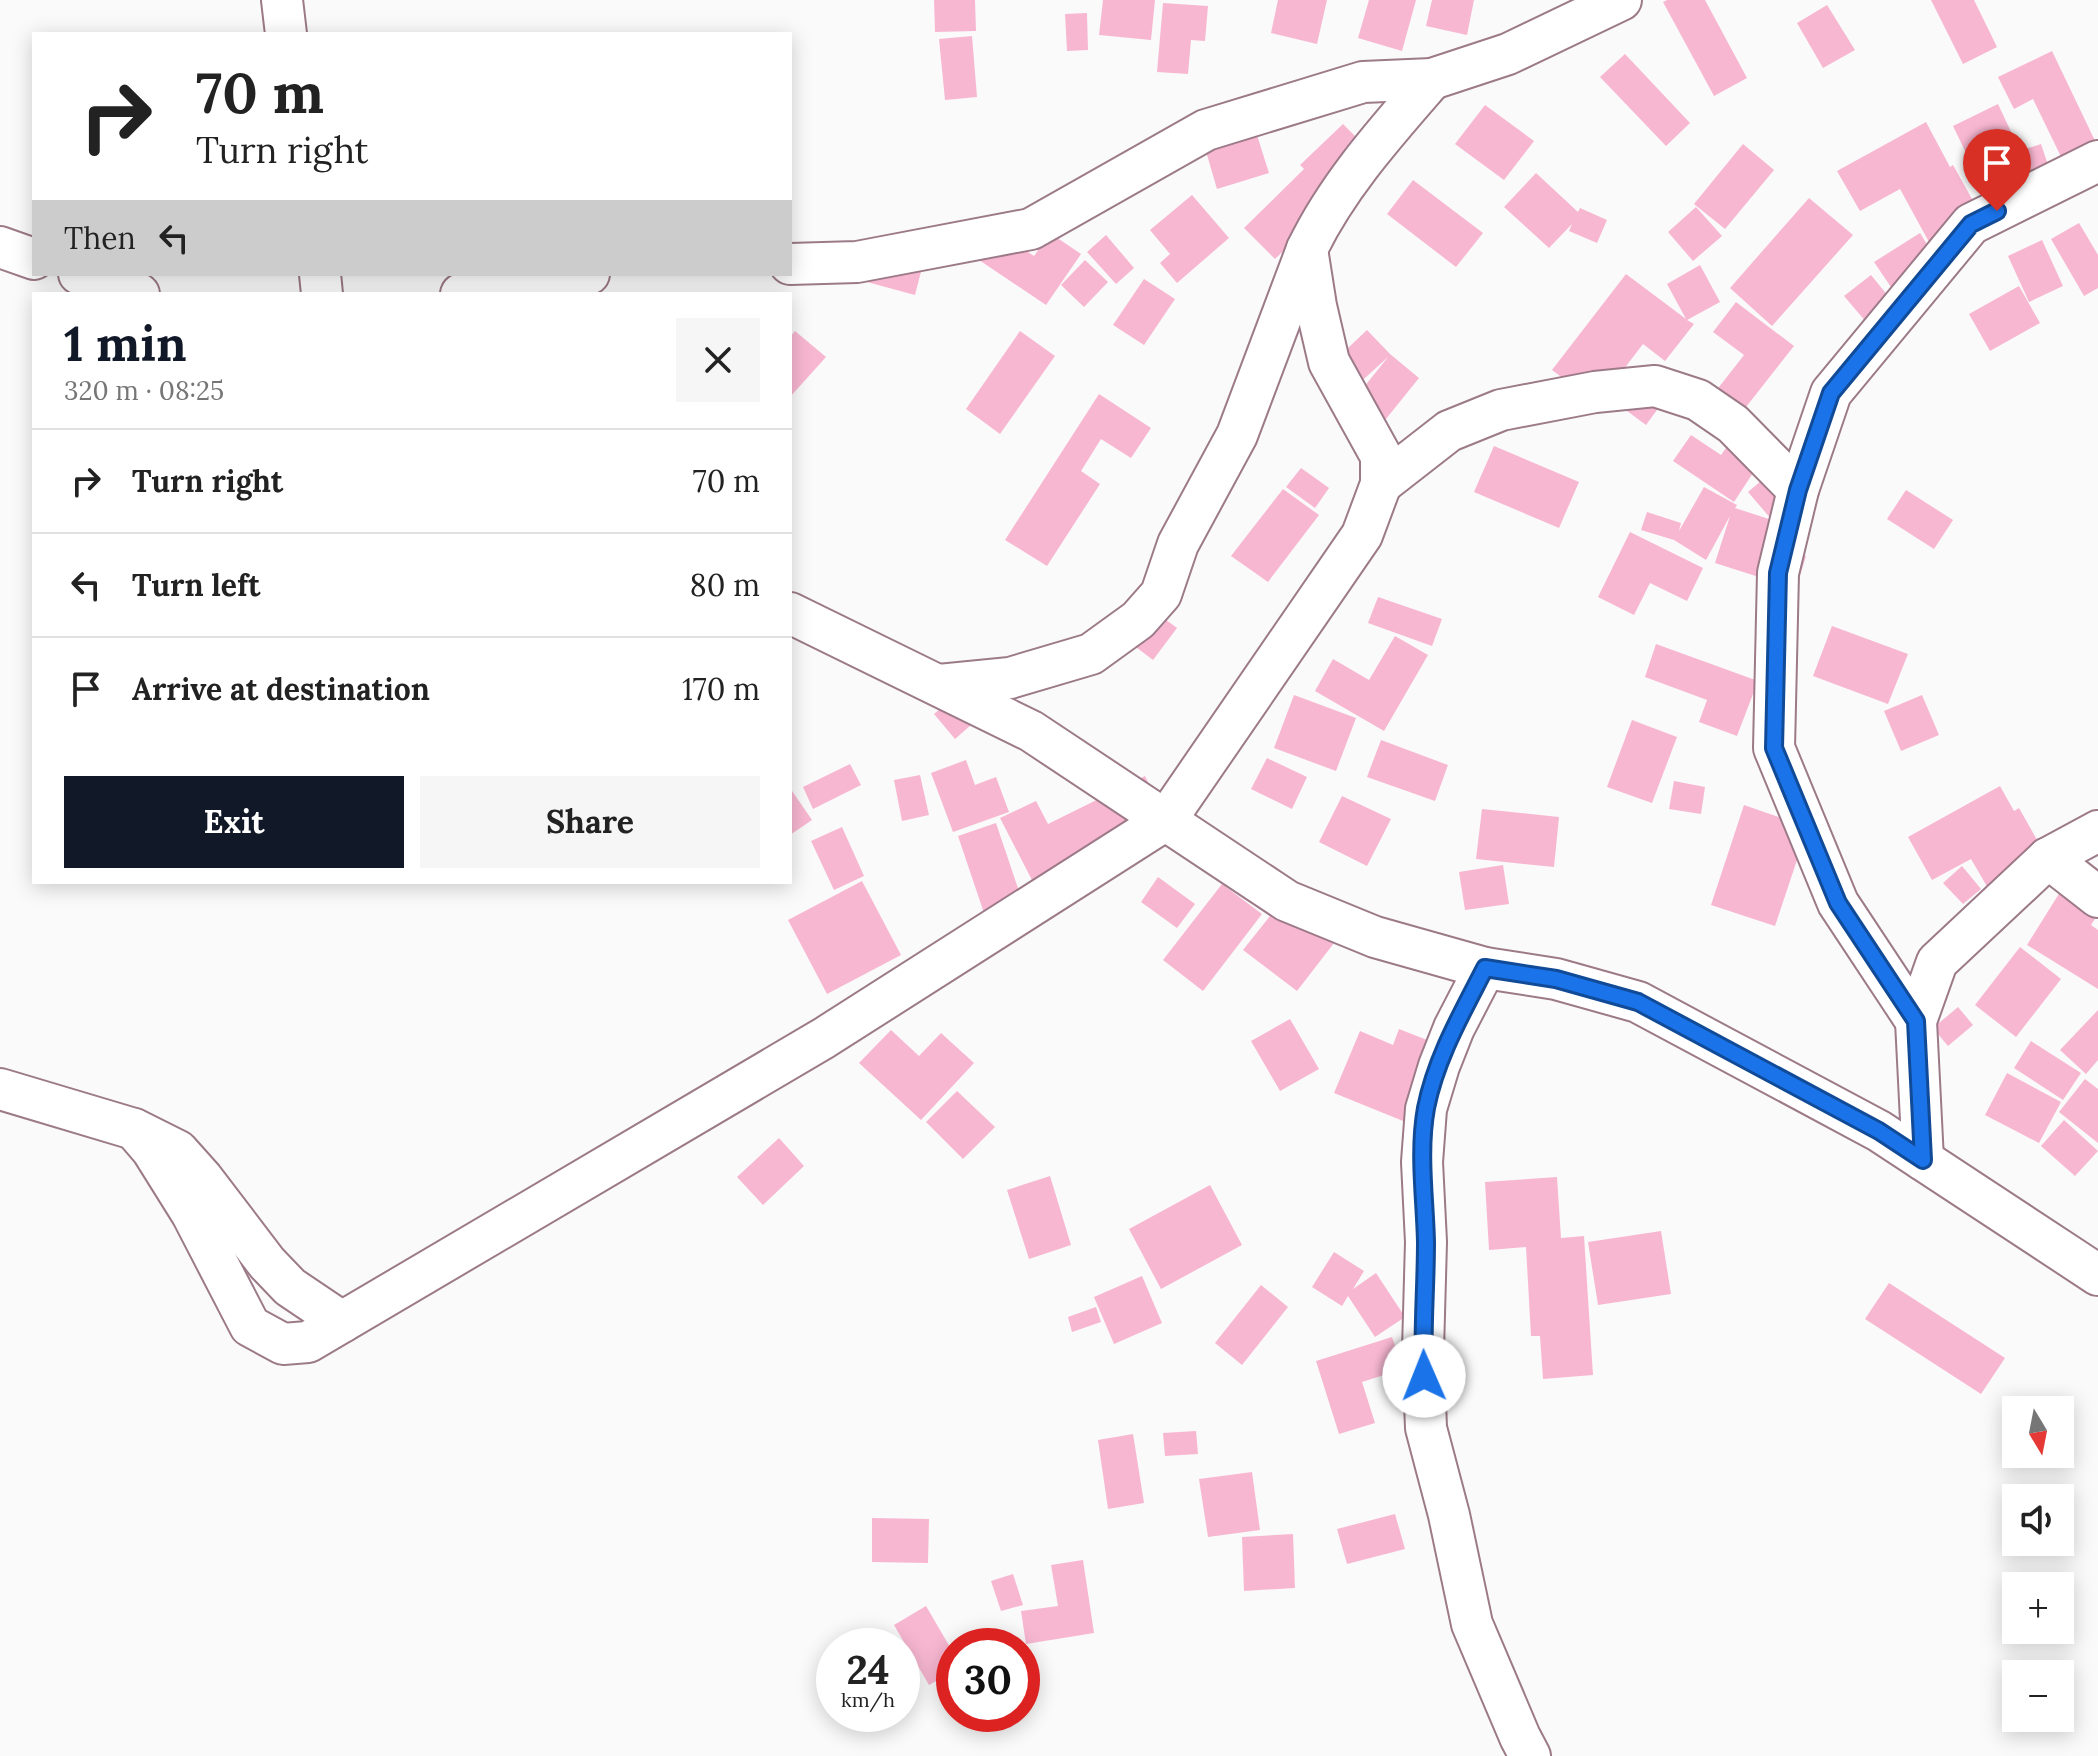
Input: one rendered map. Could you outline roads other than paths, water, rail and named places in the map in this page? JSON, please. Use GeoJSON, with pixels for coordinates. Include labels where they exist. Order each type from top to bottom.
{"type":"FeatureCollection","features":[{"type":"Feature","properties":{"kind":"street"},"geometry":{"type":"LineString","coordinates":[[282,0],[286,32]]}},
{"type":"Feature","properties":{"kind":"street"},"geometry":{"type":"LineString","coordinates":[[792,264],[857,262],[1031,229],[1206,130],[1363,82],[1432,79],[1508,54],[1621,0]]}},
{"type":"Feature","properties":{"kind":"street"},"geometry":{"type":"LineString","coordinates":[[938,685],[1010,678],[1091,654],[1138,620],[1161,594],[1178,544],[1237,435],[1307,249],[1321,220],[1364,159],[1432,79]]}},
{"type":"Feature","properties":{"kind":"street"},"geometry":{"type":"LineString","coordinates":[[1916,1021],[1838,903],[1774,748],[1778,573],[1798,490],[1831,393],[1971,224],[2098,161]]}},
{"type":"Feature","properties":{"kind":"street"},"geometry":{"type":"LineString","coordinates":[[0,247],[32,258]]}},
{"type":"Feature","properties":{"kind":"street"},"geometry":{"type":"LineString","coordinates":[[134,1129],[152,1150],[192,1214],[250,1326],[283,1344],[308,1342],[824,1038],[1166,820],[1362,535],[1381,484],[1381,456],[1329,362],[1307,249]]}},
{"type":"Feature","properties":{"kind":"street"},"geometry":{"type":"LineString","coordinates":[[85,276],[133,292]]}},
{"type":"Feature","properties":{"kind":"street"},"geometry":{"type":"LineString","coordinates":[[465,292],[484,282],[563,276]]}},
{"type":"Feature","properties":{"kind":"street"},"geometry":{"type":"LineString","coordinates":[[1381,484],[1449,431],[1501,410],[1595,392],[1655,386],[1698,400],[1733,424],[1798,490]]}},
{"type":"Feature","properties":{"kind":"street"},"geometry":{"type":"LineString","coordinates":[[792,614],[1031,731],[1287,901],[1375,937],[1485,968],[1556,979],[1638,1002],[1879,1131],[2098,1275]]}},
{"type":"Feature","properties":{"kind":"street"},"geometry":{"type":"LineString","coordinates":[[1923,1160],[1916,1021],[1937,962],[2048,858],[2098,831]]}},
{"type":"Feature","properties":{"kind":"street"},"geometry":{"type":"LineString","coordinates":[[2048,858],[2098,897]]}},
{"type":"Feature","properties":{"kind":"street"},"geometry":{"type":"LineString","coordinates":[[1485,968],[1454,1028],[1426,1109],[1422,1162],[1426,1242],[1423,1350],[1426,1428],[1449,1515],[1472,1624],[1530,1756]]}},
{"type":"Feature","properties":{"kind":"street"},"geometry":{"type":"LineString","coordinates":[[0,1089],[134,1129],[178,1151],[282,1279],[342,1322]]}}]}
